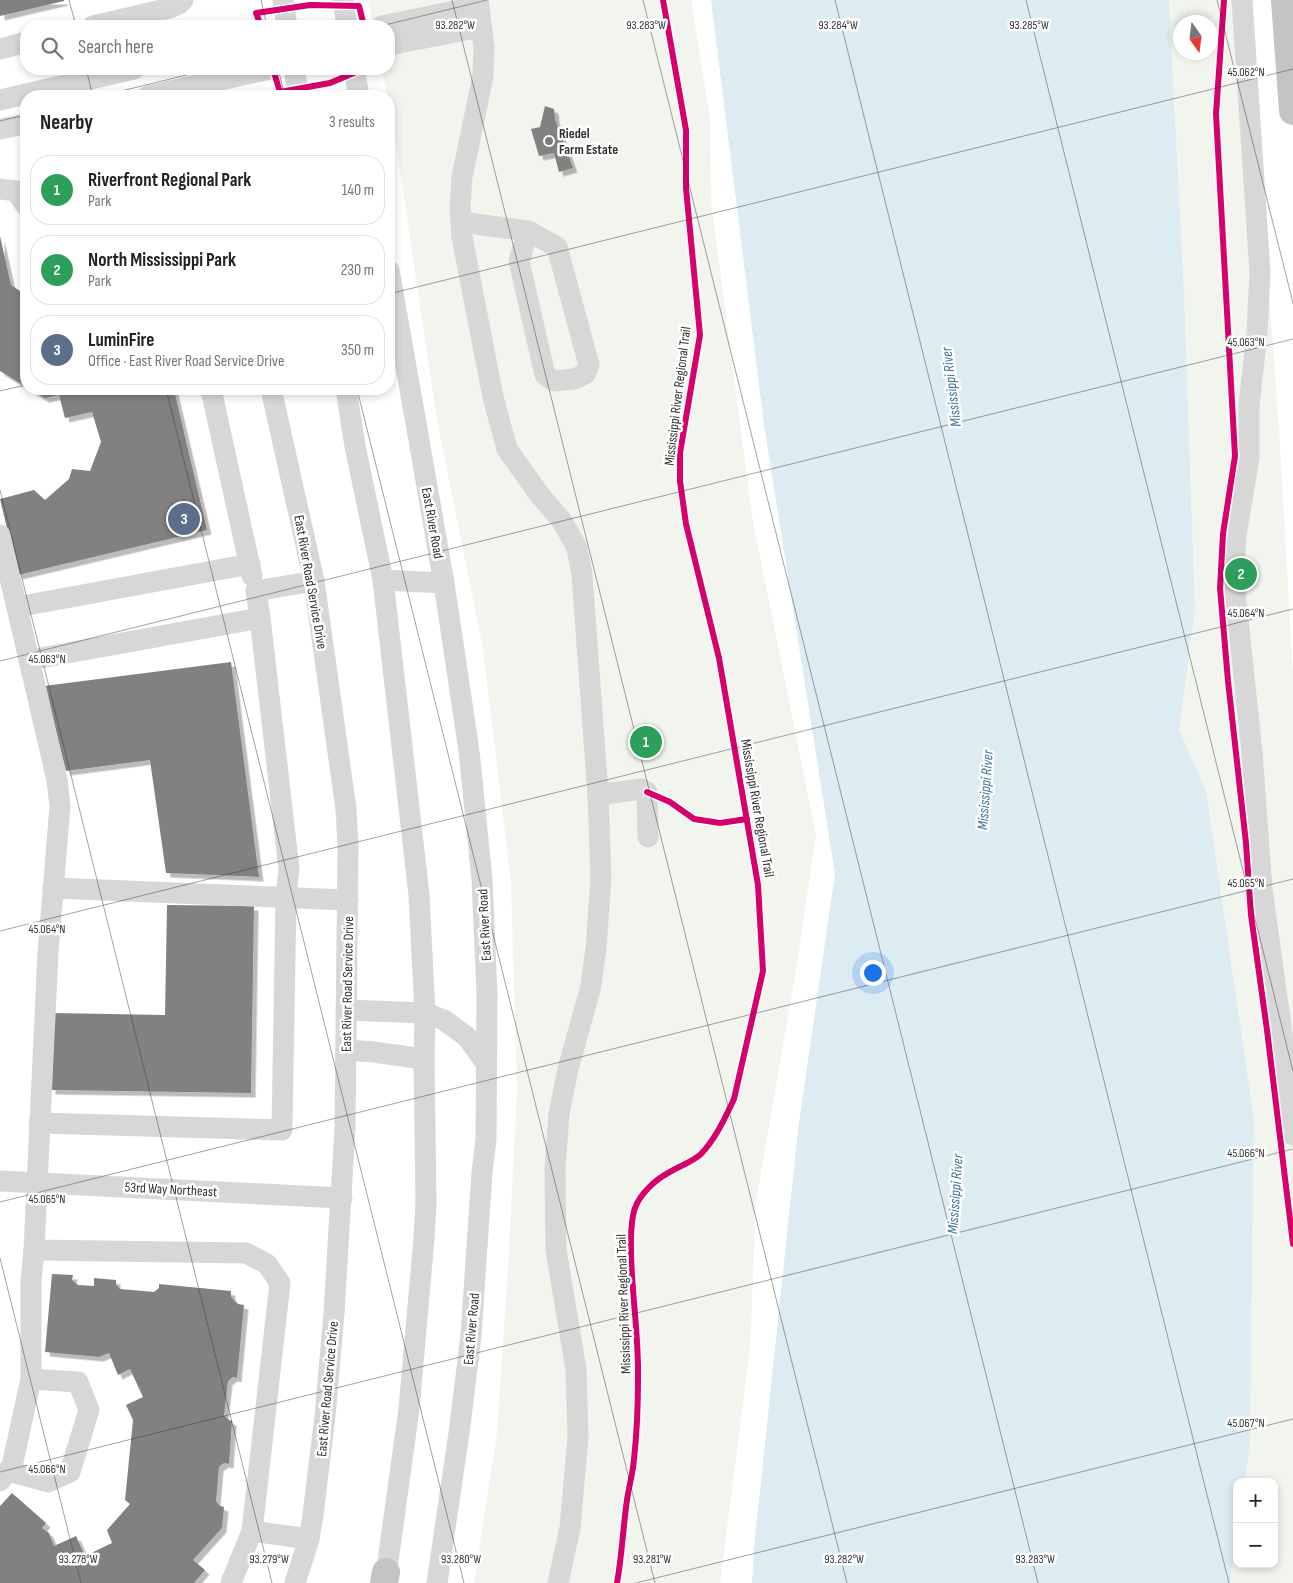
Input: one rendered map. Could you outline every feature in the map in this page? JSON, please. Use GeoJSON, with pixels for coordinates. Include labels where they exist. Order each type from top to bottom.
{"type":"FeatureCollection","features":[{"type":"Feature","properties":{"kind":"highway"},"geometry":{"type":"LineString","coordinates":[[1285,0],[1293,110]]}},
{"type":"Feature","properties":{"kind":"street"},"geometry":{"type":"LineString","coordinates":[[119,20],[170,8],[179,4],[182,0]]}},
{"type":"Feature","properties":{"kind":"street"},"geometry":{"type":"LineString","coordinates":[[283,0],[286,20]]}},
{"type":"Feature","properties":{"kind":"street"},"geometry":{"type":"LineString","coordinates":[[343,0],[346,20]]}},
{"type":"Feature","properties":{"kind":"street"},"geometry":{"type":"LineString","coordinates":[[1242,0],[1260,272],[1249,405],[1249,458],[1236,534],[1234,568],[1237,620],[1252,752],[1262,889],[1284,1048],[1293,1135]]}},
{"type":"Feature","properties":{"kind":"street"},"geometry":{"type":"LineString","coordinates":[[395,23],[479,3],[484,47],[483,76],[462,177],[460,207],[462,238],[493,397],[507,449],[562,521],[577,548],[583,584],[598,794],[601,878],[591,986],[568,1069],[559,1114],[555,1168],[556,1250],[576,1369],[578,1437],[570,1528],[558,1583]]}},
{"type":"Feature","properties":{"kind":"street"},"geometry":{"type":"LineString","coordinates":[[395,44],[481,27]]}},
{"type":"Feature","properties":{"kind":"street"},"geometry":{"type":"LineString","coordinates":[[0,48],[20,43]]}},
{"type":"Feature","properties":{"kind":"street"},"geometry":{"type":"LineString","coordinates":[[60,90],[113,75]]}},
{"type":"Feature","properties":{"kind":"street"},"geometry":{"type":"LineString","coordinates":[[175,90],[243,75]]}},
{"type":"Feature","properties":{"kind":"street"},"geometry":{"type":"LineString","coordinates":[[295,75],[298,90]]}},
{"type":"Feature","properties":{"kind":"street"},"geometry":{"type":"LineString","coordinates":[[355,75],[358,90]]}},
{"type":"Feature","properties":{"kind":"street"},"geometry":{"type":"LineString","coordinates":[[0,100],[20,97]]}},
{"type":"Feature","properties":{"kind":"street"},"geometry":{"type":"LineString","coordinates":[[0,129],[20,125]]}},
{"type":"Feature","properties":{"kind":"street"},"geometry":{"type":"LineString","coordinates":[[0,189],[16,191],[20,197]]}},
{"type":"Feature","properties":{"kind":"street"},"geometry":{"type":"LineString","coordinates":[[461,222],[528,232],[557,247],[589,365],[586,374],[574,379],[554,381],[545,375],[519,261],[528,232]]}},
{"type":"Feature","properties":{"kind":"street","name":"East River Road"},"geometry":{"type":"LineString","coordinates":[[395,304],[444,583],[468,752],[482,879],[487,995],[486,1139],[471,1336],[458,1442],[437,1583]]}},
{"type":"Feature","properties":{"kind":"street"},"geometry":{"type":"LineString","coordinates":[[40,1123],[282,1130],[286,897],[289,869],[256,591],[212,395]]}},
{"type":"Feature","properties":{"kind":"street","name":"East River Road Service Drive"},"geometry":{"type":"LineString","coordinates":[[272,395],[314,581],[346,809],[348,844],[342,1198],[334,1313],[318,1479],[309,1539],[295,1583]]}},
{"type":"Feature","properties":{"kind":"street"},"geometry":{"type":"LineString","coordinates":[[347,395],[355,446],[383,580],[419,895],[425,1013],[426,1203],[424,1238],[409,1409],[385,1579]]}},
{"type":"Feature","properties":{"kind":"street"},"geometry":{"type":"LineString","coordinates":[[0,535],[57,780],[60,806],[48,952],[31,1281],[32,1380],[12,1466],[4,1476]]}},
{"type":"Feature","properties":{"kind":"street"},"geometry":{"type":"LineString","coordinates":[[17,607],[250,564]]}},
{"type":"Feature","properties":{"kind":"street"},"geometry":{"type":"LineString","coordinates":[[383,580],[444,583]]}},
{"type":"Feature","properties":{"kind":"street"},"geometry":{"type":"LineString","coordinates":[[256,591],[314,581]]}},
{"type":"Feature","properties":{"kind":"street"},"geometry":{"type":"LineString","coordinates":[[29,660],[260,618]]}},
{"type":"Feature","properties":{"kind":"street"},"geometry":{"type":"LineString","coordinates":[[598,794],[641,789],[647,792],[648,837]]}},
{"type":"Feature","properties":{"kind":"street"},"geometry":{"type":"LineString","coordinates":[[53,888],[348,900]]}},
{"type":"Feature","properties":{"kind":"street"},"geometry":{"type":"LineString","coordinates":[[346,1010],[425,1013],[444,1020],[467,1037],[486,1063]]}},
{"type":"Feature","properties":{"kind":"street"},"geometry":{"type":"LineString","coordinates":[[346,1050],[424,1059]]}},
{"type":"Feature","properties":{"kind":"street","name":"53rd Way Northeast"},"geometry":{"type":"LineString","coordinates":[[0,1181],[342,1198]]}},
{"type":"Feature","properties":{"kind":"street"},"geometry":{"type":"LineString","coordinates":[[34,1250],[246,1253],[267,1264],[280,1282],[252,1531],[232,1583]]}},
{"type":"Feature","properties":{"kind":"street"},"geometry":{"type":"LineString","coordinates":[[4,1476],[48,1482],[70,1472],[89,1410],[78,1382],[32,1380]]}},
{"type":"Feature","properties":{"kind":"street"},"geometry":{"type":"LineString","coordinates":[[252,1531],[309,1539]]}},
{"type":"Feature","properties":{"kind":"shaded area"},"geometry":{"type":"Polygon","coordinates":[[[368,0],[691,0],[710,118],[711,201],[752,516],[816,835],[797,964],[756,1202],[750,1348],[720,1583],[474,1583],[497,1433],[508,1268],[517,1090],[511,883],[483,649],[437,420],[395,136],[395,90],[386,90],[383,75],[395,75],[395,20],[372,20],[368,0]]]}},
{"type":"Feature","properties":{"kind":"shaded area"},"geometry":{"type":"Polygon","coordinates":[[[1169,0],[1248,0],[1279,429],[1293,674],[1293,1583],[1230,1583],[1233,1562],[1233,1568],[1278,1568],[1278,1478],[1246,1478],[1250,1443],[1254,1119],[1206,790],[1179,730],[1195,609],[1184,291],[1169,0]]]}},
{"type":"Feature","properties":{"kind":"water","name":"Mississippi River"},"geometry":{"type":"Polygon","coordinates":[[[711,0],[1169,0],[1184,291],[1195,609],[1179,730],[1206,790],[1254,1119],[1250,1443],[1246,1478],[1233,1478],[1233,1562],[1230,1583],[752,1583],[754,1548],[798,1130],[835,874],[764,425],[711,0]]]}},
{"type":"Feature","properties":{"kind":"building"},"geometry":{"type":"Polygon","coordinates":[[[0,0],[64,0],[64,1],[0,16],[0,0]]]}},
{"type":"Feature","properties":{"kind":"building","name":"Riedel Farm Estate"},"geometry":{"type":"Polygon","coordinates":[[[545,106],[554,109],[555,119],[573,168],[559,172],[554,153],[539,156],[531,129],[540,127],[545,106]]]}},
{"type":"Feature","properties":{"kind":"building"},"geometry":{"type":"Polygon","coordinates":[[[0,236],[11,285],[20,291],[20,383],[0,371],[0,236]]]}},
{"type":"Feature","properties":{"kind":"building"},"geometry":{"type":"Polygon","coordinates":[[[40,395],[59,395],[45,398],[40,395]]]}},
{"type":"Feature","properties":{"kind":"building"},"geometry":{"type":"Polygon","coordinates":[[[59,395],[175,395],[207,530],[18,575],[0,499],[34,490],[45,500],[69,479],[72,469],[90,471],[101,442],[92,412],[65,418],[59,395]]]}},
{"type":"Feature","properties":{"kind":"building"},"geometry":{"type":"Polygon","coordinates":[[[231,662],[259,877],[166,873],[150,760],[66,771],[44,686],[231,662]]]}},
{"type":"Feature","properties":{"kind":"building"},"geometry":{"type":"Polygon","coordinates":[[[167,905],[254,906],[251,1093],[51,1090],[52,1013],[165,1015],[167,905]]]}},
{"type":"Feature","properties":{"kind":"building"},"geometry":{"type":"Polygon","coordinates":[[[52,1274],[73,1275],[72,1280],[78,1285],[94,1286],[94,1278],[116,1280],[116,1284],[120,1289],[154,1292],[159,1288],[159,1284],[231,1291],[231,1297],[238,1304],[244,1305],[237,1378],[233,1377],[228,1381],[224,1415],[232,1421],[229,1464],[224,1463],[219,1467],[216,1501],[220,1506],[224,1507],[222,1528],[193,1560],[205,1570],[194,1583],[0,1583],[0,1506],[12,1493],[46,1523],[42,1528],[49,1533],[54,1546],[76,1536],[85,1556],[112,1543],[107,1530],[130,1504],[125,1500],[133,1420],[126,1405],[143,1397],[130,1369],[118,1375],[109,1353],[99,1357],[45,1352],[52,1274]]]}},
{"type":"Feature","properties":{"kind":"cycle path","name":"Mississippi River Regional Trail"},"geometry":{"type":"LineString","coordinates":[[617,1583],[637,1419],[637,1348],[631,1254],[633,1213],[640,1198],[653,1183],[701,1154],[724,1121],[734,1099],[763,971],[758,885],[719,658],[686,524],[680,481],[680,453],[700,335],[686,188],[686,130],[663,0]]}},
{"type":"Feature","properties":{"kind":"cycle path"},"geometry":{"type":"LineString","coordinates":[[1224,0],[1216,114],[1235,456],[1223,534],[1220,588],[1246,843],[1251,915],[1293,1244]]}},
{"type":"Feature","properties":{"kind":"cycle path"},"geometry":{"type":"LineString","coordinates":[[259,20],[256,13],[310,5],[359,6],[362,20]]}},
{"type":"Feature","properties":{"kind":"cycle path"},"geometry":{"type":"LineString","coordinates":[[275,75],[279,90]]}},
{"type":"Feature","properties":{"kind":"cycle path"},"geometry":{"type":"LineString","coordinates":[[291,90],[330,83],[349,75]]}},
{"type":"Feature","properties":{"kind":"cycle path","name":"Mississippi River Regional Trail"},"geometry":{"type":"LineString","coordinates":[[647,792],[670,802],[694,819],[720,823],[747,819]]}},
{"type":"Feature","properties":{"kind":"place","name":"Riedel Farm Estate"},"geometry":{"type":"Point","coordinates":[549,141]}},
{"type":"Feature","properties":{"kind":"place","name":"LuminFire"},"geometry":{"type":"Point","coordinates":[184,519]}},
{"type":"Feature","properties":{"kind":"place","name":"North Mississippi Park"},"geometry":{"type":"Point","coordinates":[1241,574]}},
{"type":"Feature","properties":{"kind":"place","name":"Riverfront Regional Park"},"geometry":{"type":"Point","coordinates":[646,742]}}]}
